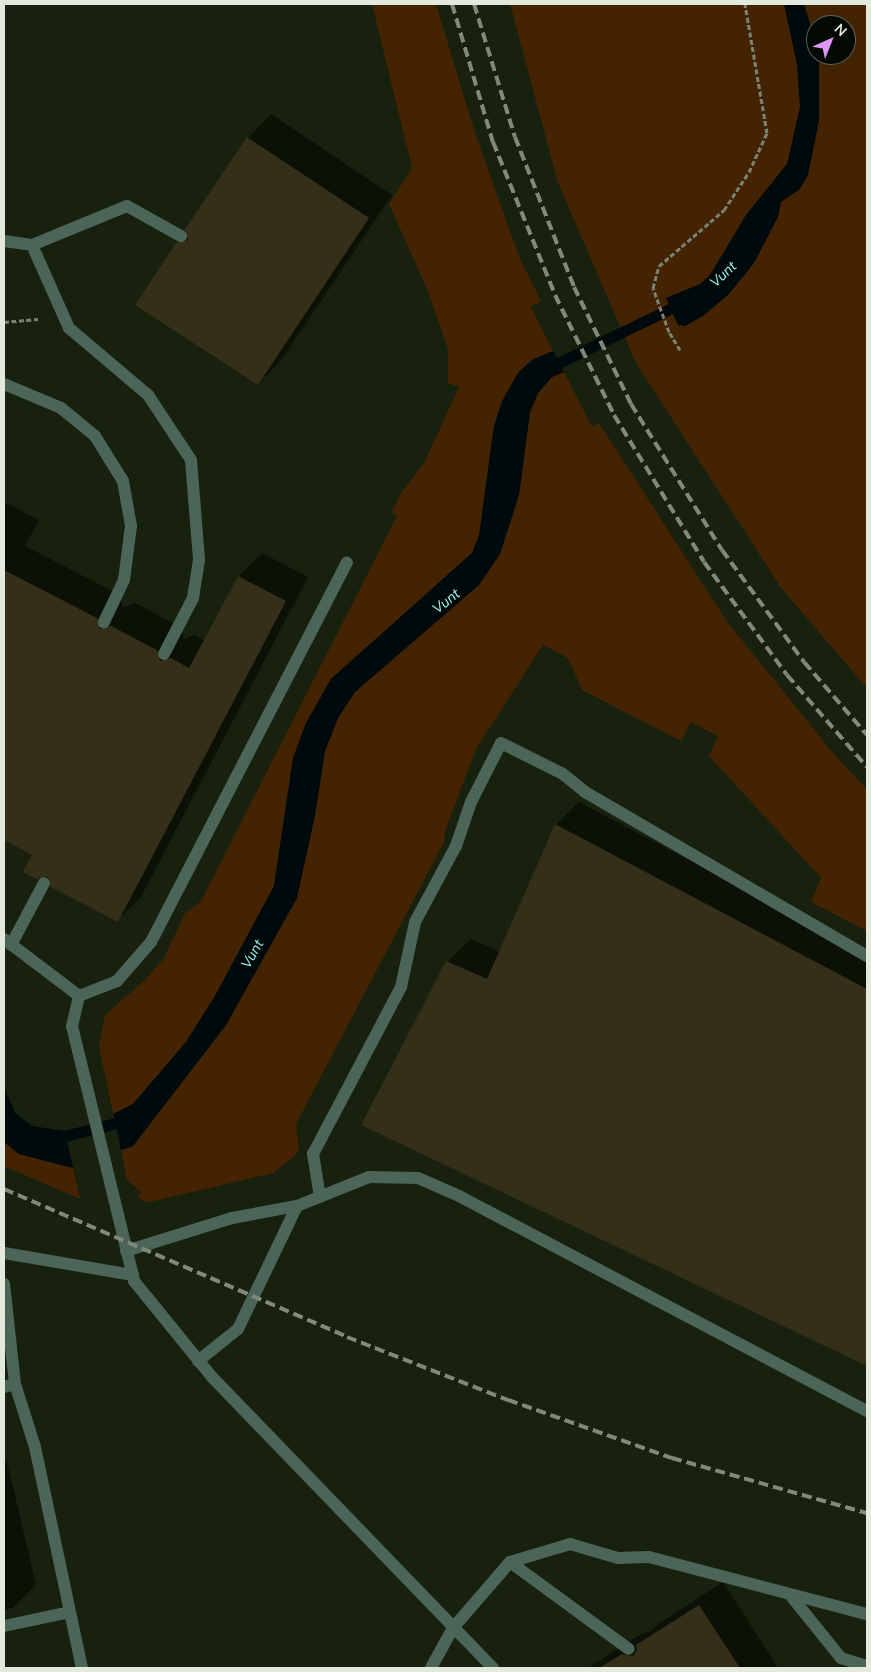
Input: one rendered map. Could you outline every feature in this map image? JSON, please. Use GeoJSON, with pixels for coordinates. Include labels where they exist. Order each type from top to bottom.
{"type":"FeatureCollection","features":[{"type":"Feature","properties":{"kind":"lane"},"geometry":{"type":"LineString","coordinates":[[4,241],[32,245],[127,206],[181,236]]}},
{"type":"Feature","properties":{"kind":"lane"},"geometry":{"type":"LineString","coordinates":[[32,245],[69,328],[148,395],[191,460],[199,560],[193,598],[164,654]]}},
{"type":"Feature","properties":{"kind":"lane"},"geometry":{"type":"LineString","coordinates":[[4,384],[11,385],[68,414],[96,436],[123,482],[131,526],[124,580],[104,622]]}},
{"type":"Feature","properties":{"kind":"lane"},"geometry":{"type":"LineString","coordinates":[[77,1001],[117,981],[151,942],[347,563]]}},
{"type":"Feature","properties":{"kind":"lane"},"geometry":{"type":"LineString","coordinates":[[320,1197],[313,1154],[401,987],[415,922],[456,846],[471,802],[501,743],[563,774],[585,792],[867,956]]}},
{"type":"Feature","properties":{"kind":"lane"},"geometry":{"type":"LineString","coordinates":[[44,883],[7,942],[77,1001]]}},
{"type":"Feature","properties":{"kind":"lane"},"geometry":{"type":"LineString","coordinates":[[77,1001],[72,1026],[134,1281],[198,1361],[493,1668]]}},
{"type":"Feature","properties":{"kind":"lane"},"geometry":{"type":"LineString","coordinates":[[126,1251],[232,1218],[297,1206],[369,1177],[418,1178],[459,1196],[867,1411]]}},
{"type":"Feature","properties":{"kind":"lane"},"geometry":{"type":"LineString","coordinates":[[198,1361],[238,1329],[297,1206]]}},
{"type":"Feature","properties":{"kind":"lane"},"geometry":{"type":"LineString","coordinates":[[4,1253],[133,1275]]}},
{"type":"Feature","properties":{"kind":"lane"},"geometry":{"type":"LineString","coordinates":[[4,1284],[9,1386],[35,1447],[82,1668]]}},
{"type":"Feature","properties":{"kind":"lane"},"geometry":{"type":"LineString","coordinates":[[430,1668],[453,1628],[510,1562],[570,1544],[618,1558],[649,1558],[867,1614]]}},
{"type":"Feature","properties":{"kind":"lane"},"geometry":{"type":"LineString","coordinates":[[510,1562],[629,1649]]}},
{"type":"Feature","properties":{"kind":"lane"},"geometry":{"type":"LineString","coordinates":[[791,1596],[841,1658],[867,1666]]}},
{"type":"Feature","properties":{"kind":"lane"},"geometry":{"type":"LineString","coordinates":[[4,1626],[70,1612]]}},
{"type":"Feature","properties":{"kind":"path"},"geometry":{"type":"LineString","coordinates":[[680,350],[669,332],[653,288],[659,266],[724,210],[750,172],[767,133],[746,4]]}},
{"type":"Feature","properties":{"kind":"path"},"geometry":{"type":"LineString","coordinates":[[4,322],[63,316]]}},
{"type":"Feature","properties":{"kind":"shaded area"},"geometry":{"type":"Polygon","coordinates":[[[372,4],[436,4],[475,133],[520,259],[541,301],[531,307],[553,351],[532,360],[518,373],[494,426],[479,536],[472,553],[331,679],[306,723],[293,758],[274,886],[215,996],[186,1042],[133,1104],[113,1114],[99,1046],[105,1015],[145,980],[164,958],[185,913],[201,901],[397,516],[392,512],[401,493],[425,461],[459,387],[448,383],[448,349],[427,289],[389,204],[412,168],[372,4]]]}},
{"type":"Feature","properties":{"kind":"shaded area"},"geometry":{"type":"Polygon","coordinates":[[[510,4],[867,4],[867,688],[781,588],[636,363],[558,183],[510,4]]]}},
{"type":"Feature","properties":{"kind":"shaded area"},"geometry":{"type":"Polygon","coordinates":[[[564,372],[592,427],[599,423],[728,623],[838,759],[867,789],[867,931],[811,902],[821,878],[709,756],[718,736],[691,722],[681,741],[582,690],[568,658],[543,645],[476,749],[445,831],[444,842],[296,1124],[299,1149],[295,1156],[273,1173],[150,1202],[142,1200],[136,1196],[142,1193],[127,1180],[121,1150],[133,1146],[226,1025],[297,898],[315,815],[325,751],[338,718],[355,692],[381,667],[519,495],[530,412],[538,393],[552,377],[564,372]]]}},
{"type":"Feature","properties":{"kind":"shaded area"},"geometry":{"type":"Polygon","coordinates":[[[4,1142],[19,1154],[73,1168],[80,1199],[4,1166],[4,1142]]]}},
{"type":"Feature","properties":{"kind":"water"},"geometry":{"type":"Polygon","coordinates":[[[784,4],[804,4],[807,15],[806,65],[819,65],[819,121],[808,175],[800,189],[781,202],[778,217],[754,263],[729,294],[703,316],[685,326],[678,325],[666,298],[700,284],[710,275],[746,215],[787,164],[800,107],[797,64],[784,4]]]}},
{"type":"Feature","properties":{"kind":"water"},"geometry":{"type":"Polygon","coordinates":[[[553,351],[564,372],[552,377],[538,393],[530,412],[519,495],[500,554],[479,585],[355,692],[338,718],[325,751],[315,815],[297,898],[226,1025],[133,1146],[121,1150],[113,1114],[133,1104],[186,1042],[215,996],[274,886],[293,758],[306,723],[331,679],[472,553],[479,536],[494,426],[502,401],[518,373],[532,360],[553,351]]]}},
{"type":"Feature","properties":{"kind":"water"},"geometry":{"type":"Polygon","coordinates":[[[4,1087],[15,1113],[32,1126],[65,1131],[73,1168],[19,1154],[4,1142],[4,1087]]]}},
{"type":"Feature","properties":{"kind":"pier"},"geometry":{"type":"Polygon","coordinates":[[[113,1112],[120,1145],[111,1115],[113,1112]]]}},
{"type":"Feature","properties":{"kind":"building"},"geometry":{"type":"Polygon","coordinates":[[[247,137],[369,218],[258,385],[135,305],[176,243],[188,240],[185,229],[247,137]]]}},
{"type":"Feature","properties":{"kind":"building"},"geometry":{"type":"Polygon","coordinates":[[[4,570],[97,618],[100,629],[111,626],[157,650],[160,661],[171,658],[189,668],[238,576],[286,601],[118,922],[51,887],[47,876],[37,879],[23,872],[32,855],[4,840],[4,570]]]}},
{"type":"Feature","properties":{"kind":"building"},"geometry":{"type":"Polygon","coordinates":[[[555,824],[867,989],[867,1366],[361,1125],[446,961],[487,979],[555,824]]]}},
{"type":"Feature","properties":{"kind":"building"},"geometry":{"type":"Polygon","coordinates":[[[699,1605],[740,1668],[599,1668],[622,1654],[633,1656],[637,1650],[636,1645],[699,1605]]]}},
{"type":"Feature","properties":{"kind":"waterway","name":"Vunt"},"geometry":{"type":"LineString","coordinates":[[546,369],[684,302]]}},
{"type":"Feature","properties":{"kind":"waterway","name":"Vunt"},"geometry":{"type":"LineString","coordinates":[[52,1139],[128,1120]]}},
{"type":"Feature","properties":{"kind":"railway"},"geometry":{"type":"LineString","coordinates":[[452,4],[493,142],[555,295],[614,415],[704,562],[787,675],[867,767]]}},
{"type":"Feature","properties":{"kind":"railway"},"geometry":{"type":"LineString","coordinates":[[474,4],[515,137],[574,287],[631,404],[722,550],[804,662],[867,735]]}},
{"type":"Feature","properties":{"kind":"railway"},"geometry":{"type":"LineString","coordinates":[[4,1189],[347,1337],[508,1400],[672,1458],[867,1513]]}}]}
